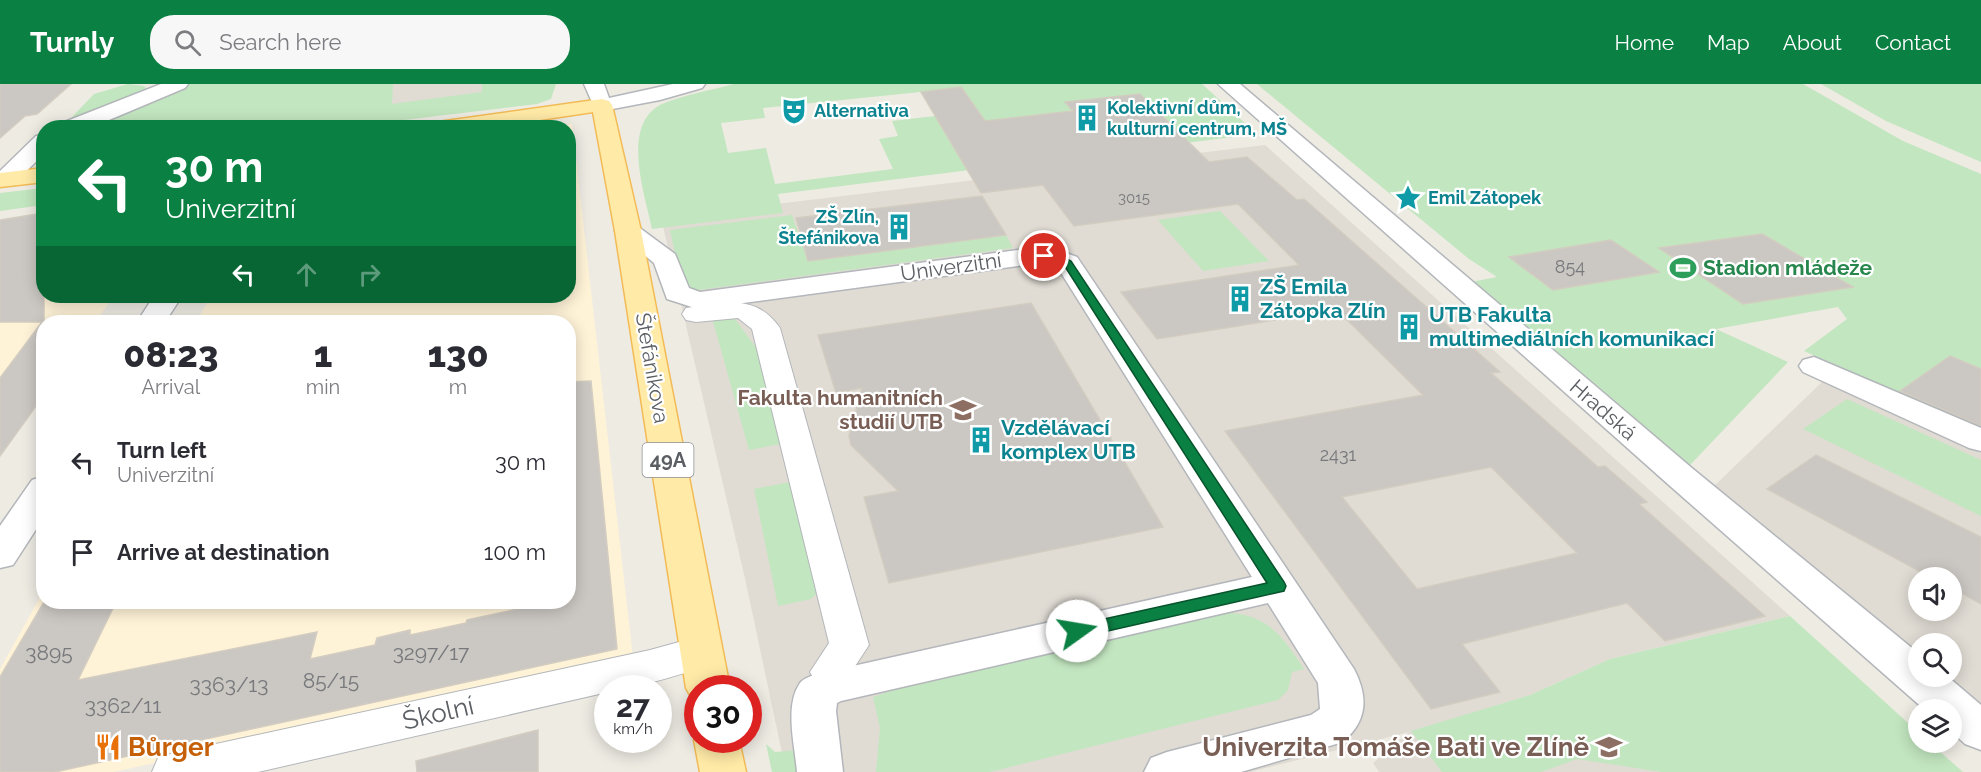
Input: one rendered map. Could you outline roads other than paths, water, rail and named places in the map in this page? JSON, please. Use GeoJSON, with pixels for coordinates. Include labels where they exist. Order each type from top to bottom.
{"type":"FeatureCollection","features":[{"type":"Feature","properties":{"kind":"main road"},"geometry":{"type":"LineString","coordinates":[[495,120],[602,105]]}},
{"type":"Feature","properties":{"kind":"main road","name":"Štefánikova"},"geometry":{"type":"LineString","coordinates":[[602,105],[628,231],[704,670]]}},
{"type":"Feature","properties":{"kind":"main road"},"geometry":{"type":"LineString","coordinates":[[2,180],[36,176]]}},
{"type":"Feature","properties":{"kind":"main road"},"geometry":{"type":"LineString","coordinates":[[719,753],[723,772]]}},
{"type":"Feature","properties":{"kind":"street"},"geometry":{"type":"LineString","coordinates":[[90,120],[178,84]]}},
{"type":"Feature","properties":{"kind":"street","name":"Štefánikova"},"geometry":{"type":"LineString","coordinates":[[594,84],[602,105]]}},
{"type":"Feature","properties":{"kind":"street"},"geometry":{"type":"LineString","coordinates":[[602,105],[660,94],[695,84]]}},
{"type":"Feature","properties":{"kind":"street","name":"Hradská"},"geometry":{"type":"LineString","coordinates":[[1228,84],[1698,492],[1981,731]]}},
{"type":"Feature","properties":{"kind":"street"},"geometry":{"type":"LineString","coordinates":[[2,180],[36,148]]}},
{"type":"Feature","properties":{"kind":"street","name":"Univerzitní"},"geometry":{"type":"LineString","coordinates":[[628,231],[666,260],[677,293],[698,301],[1032,256],[1062,259],[1068,263],[1339,681],[1342,707],[1340,718],[1327,729],[1167,772]]}},
{"type":"Feature","properties":{"kind":"street"},"geometry":{"type":"LineString","coordinates":[[696,314],[744,310],[759,318],[766,328],[849,645],[830,672]]}},
{"type":"Feature","properties":{"kind":"street"},"geometry":{"type":"LineString","coordinates":[[1814,366],[1981,441]]}},
{"type":"Feature","properties":{"kind":"street"},"geometry":{"type":"LineString","coordinates":[[0,555],[36,500]]}},
{"type":"Feature","properties":{"kind":"street"},"geometry":{"type":"LineString","coordinates":[[820,772],[814,711],[817,693],[832,686],[1278,586]]}},
{"type":"Feature","properties":{"kind":"street","name":"Školní"},"geometry":{"type":"LineString","coordinates":[[174,772],[650,666],[704,670]]}},
{"type":"Feature","properties":{"kind":"place","name":"Alternativa"},"geometry":{"type":"Point","coordinates":[794,111]}},
{"type":"Feature","properties":{"kind":"place","name":"Kolektivní dům, kulturní centrum, MŠ"},"geometry":{"type":"Point","coordinates":[1087,118]}},
{"type":"Feature","properties":{"kind":"place","name":"Emil Zátopek"},"geometry":{"type":"Point","coordinates":[1408,198]}},
{"type":"Feature","properties":{"kind":"place","name":"ZŠ Zlín, Štefánikova"},"geometry":{"type":"Point","coordinates":[899,227]}},
{"type":"Feature","properties":{"kind":"place","name":"Stadion mládeže"},"geometry":{"type":"Point","coordinates":[1683,268]}},
{"type":"Feature","properties":{"kind":"place","name":"ZŠ Emila Zátopka Zlín"},"geometry":{"type":"Point","coordinates":[1240,299]}},
{"type":"Feature","properties":{"kind":"place","name":"UTB Fakulta multimediálních komunikací"},"geometry":{"type":"Point","coordinates":[1409,327]}},
{"type":"Feature","properties":{"kind":"place","name":"Fakulta humanitních studií UTB"},"geometry":{"type":"Point","coordinates":[963,410]}},
{"type":"Feature","properties":{"kind":"place","name":"Vzdělávací komplex UTB"},"geometry":{"type":"Point","coordinates":[981,440]}},
{"type":"Feature","properties":{"kind":"place","name":"Bůrger"},"geometry":{"type":"Point","coordinates":[108,747]}},
{"type":"Feature","properties":{"kind":"place","name":"Univerzita Tomáše Bati ve Zlíně"},"geometry":{"type":"Point","coordinates":[1609,747]}}]}
